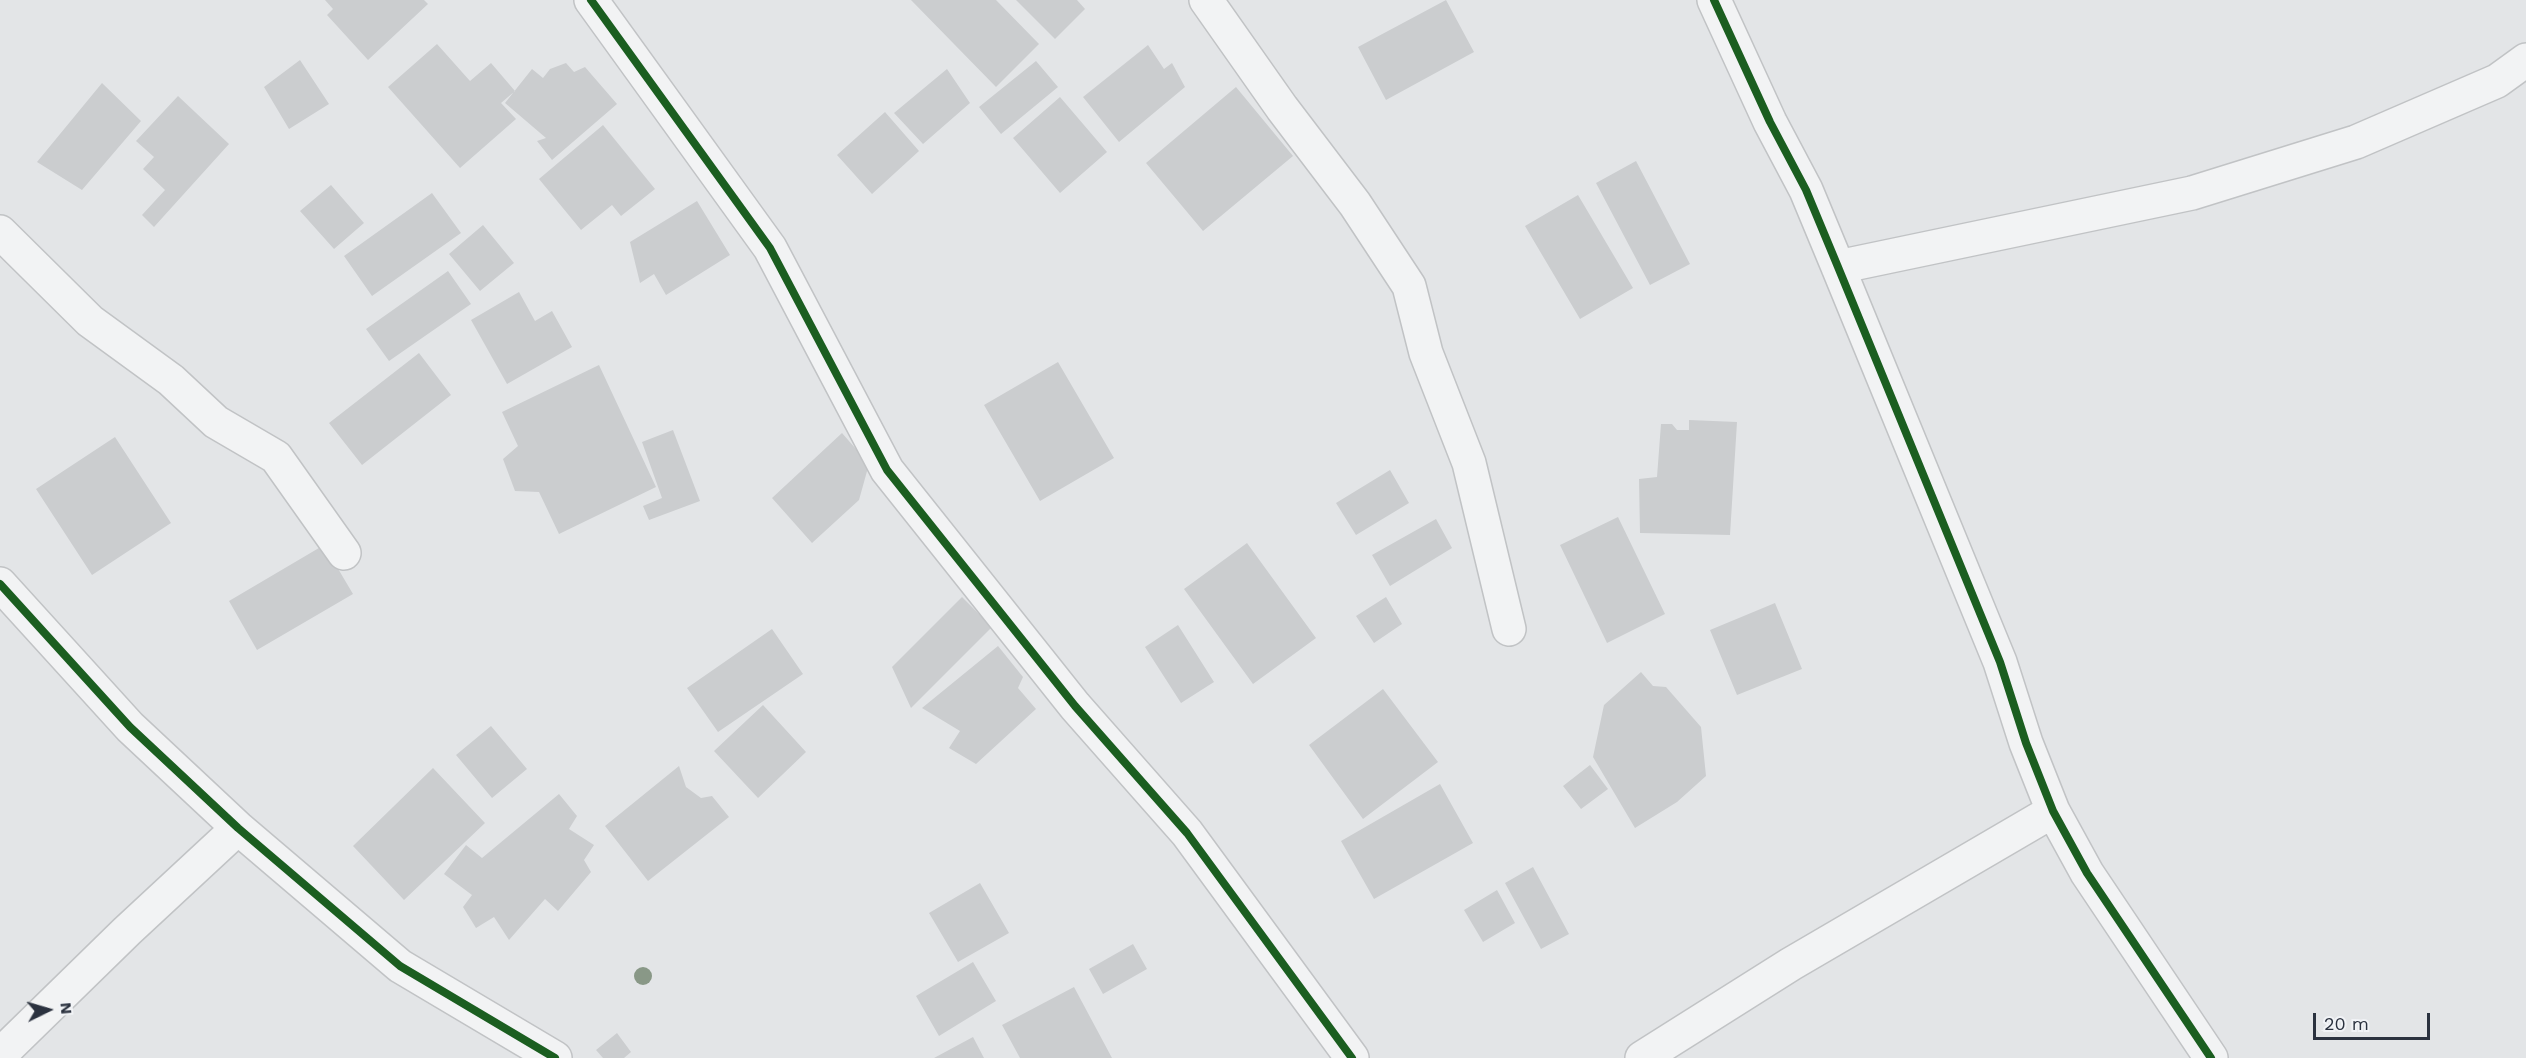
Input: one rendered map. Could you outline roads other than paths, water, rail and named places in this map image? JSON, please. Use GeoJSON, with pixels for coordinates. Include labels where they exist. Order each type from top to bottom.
{"type":"FeatureCollection","features":[{"type":"Feature","properties":{"kind":"street"},"geometry":{"type":"LineString","coordinates":[[591,0],[770,248],[887,471],[1075,706],[1187,833],[1352,1058]]}},
{"type":"Feature","properties":{"kind":"street"},"geometry":{"type":"LineString","coordinates":[[1206,0],[1282,108],[1354,204],[1409,286],[1426,353],[1468,463],[1509,629]]}},
{"type":"Feature","properties":{"kind":"street"},"geometry":{"type":"LineString","coordinates":[[1714,0],[1770,122],[1806,190],[2000,662],[2026,743],[2053,811],[2087,873],[2211,1058]]}},
{"type":"Feature","properties":{"kind":"street"},"geometry":{"type":"LineString","coordinates":[[1838,267],[2192,193],[2356,142],[2497,81],[2526,60]]}},
{"type":"Feature","properties":{"kind":"street"},"geometry":{"type":"LineString","coordinates":[[0,232],[90,321],[171,380],[216,422],[276,457],[345,553]]}},
{"type":"Feature","properties":{"kind":"street"},"geometry":{"type":"LineString","coordinates":[[0,584],[130,727],[238,828],[400,966],[555,1058]]}},
{"type":"Feature","properties":{"kind":"street"},"geometry":{"type":"LineString","coordinates":[[1642,1058],[1791,964],[2053,811]]}},
{"type":"Feature","properties":{"kind":"street"},"geometry":{"type":"LineString","coordinates":[[0,1055],[127,931],[238,828]]}}]}
